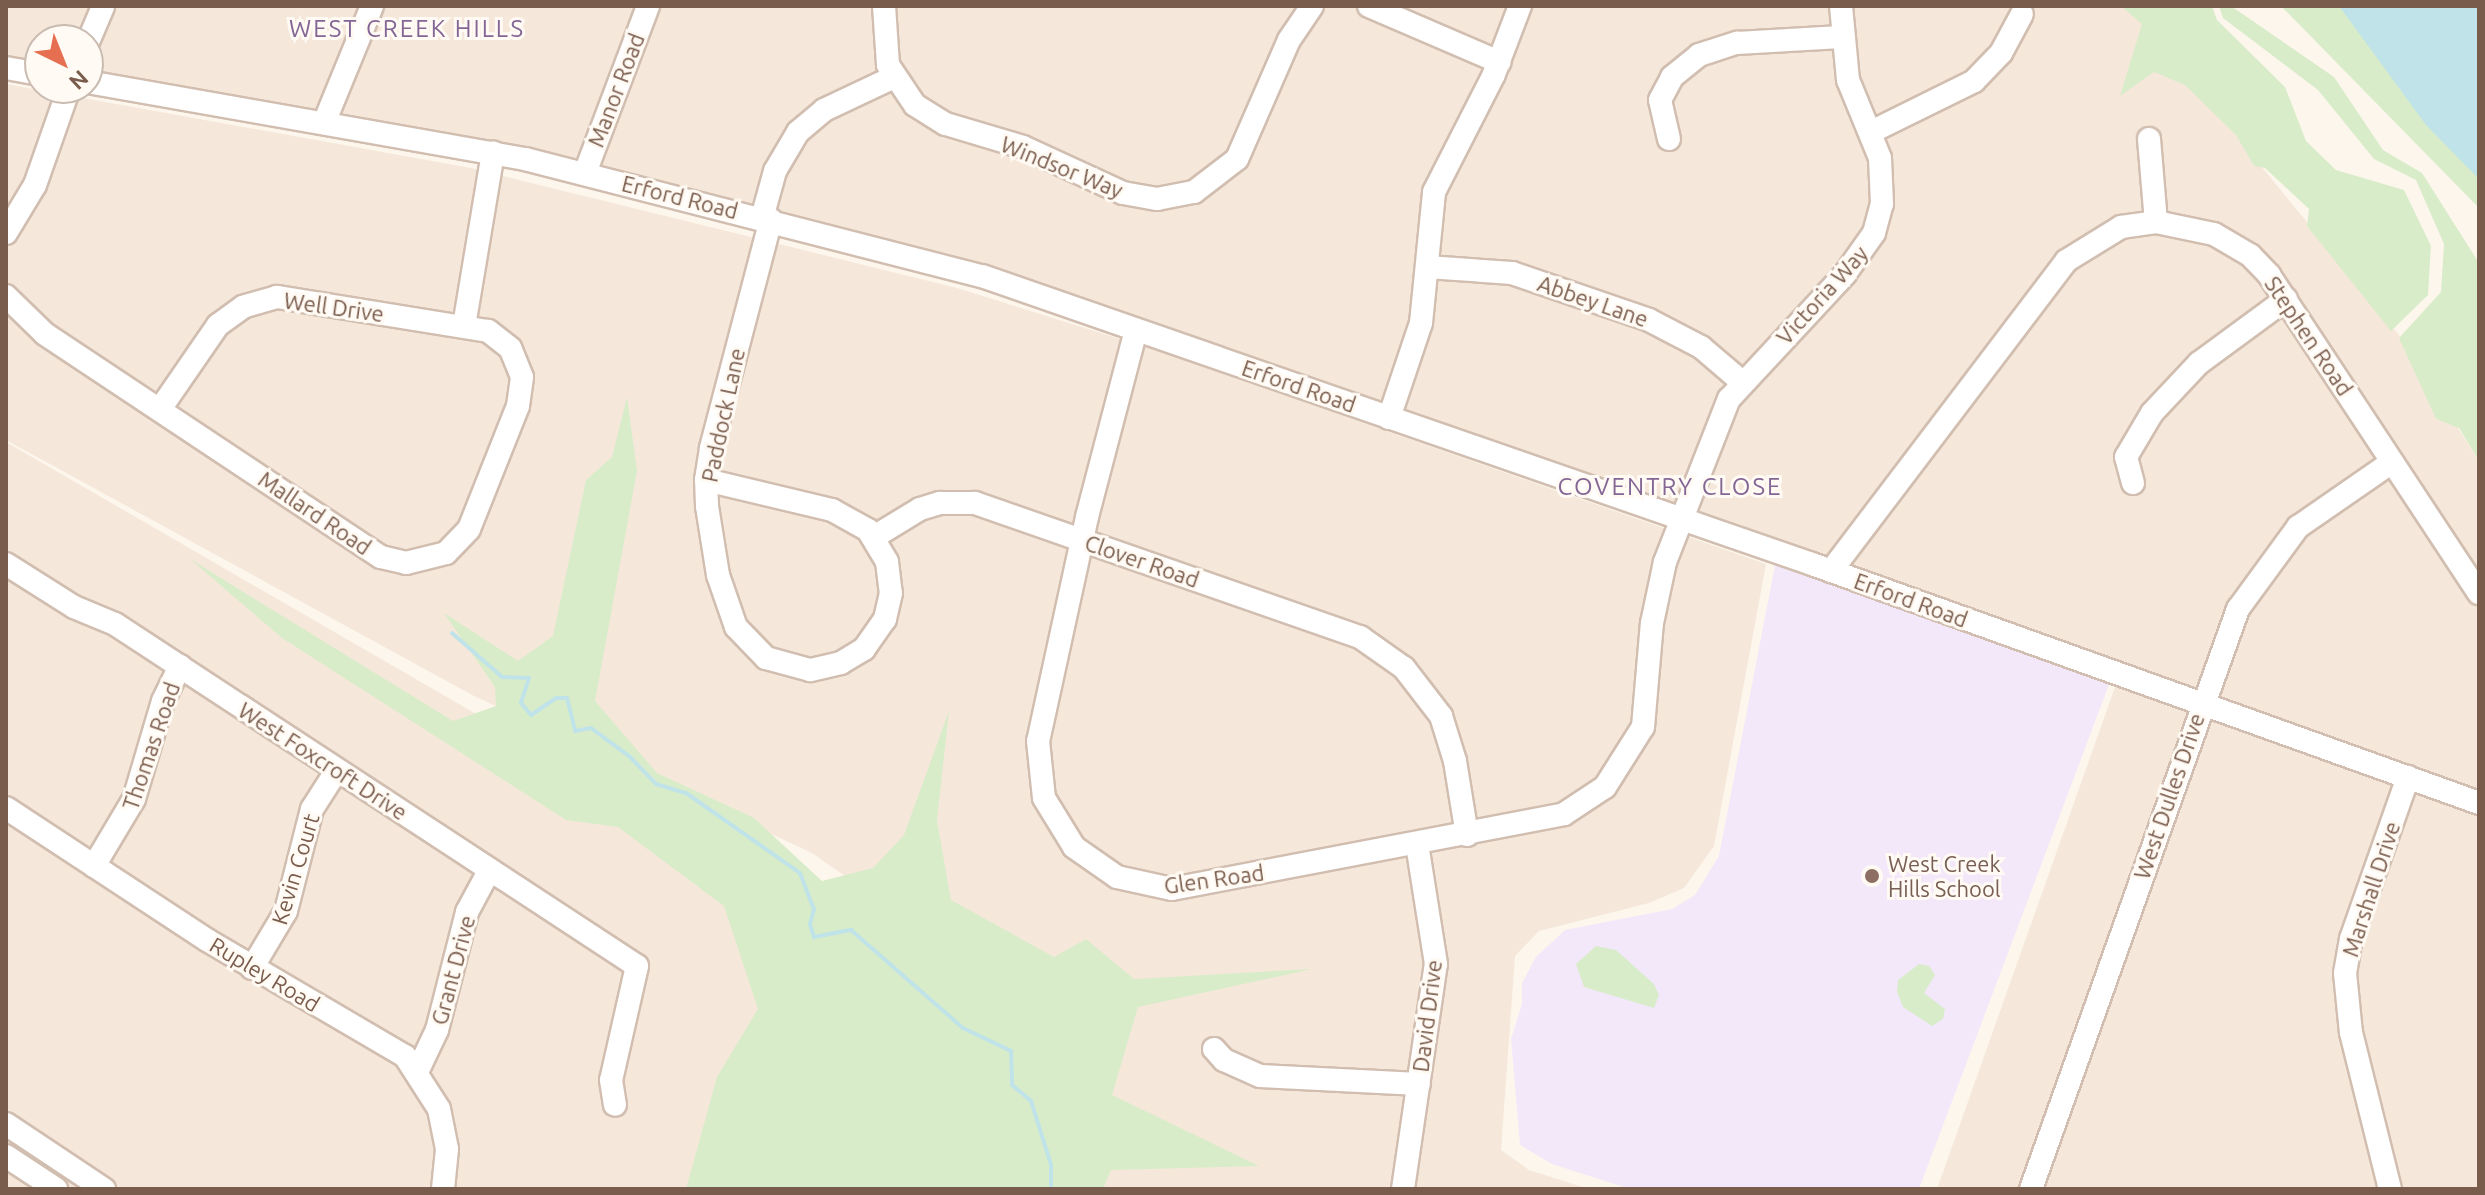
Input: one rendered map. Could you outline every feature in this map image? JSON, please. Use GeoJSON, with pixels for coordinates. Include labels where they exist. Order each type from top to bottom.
{"type":"FeatureCollection","features":[{"type":"Feature","properties":{"kind":"street"},"geometry":{"type":"LineString","coordinates":[[324,123],[372,6]]}},
{"type":"Feature","properties":{"kind":"street","name":"Manor Road"},"geometry":{"type":"LineString","coordinates":[[585,173],[648,6]]}},
{"type":"Feature","properties":{"kind":"street"},"geometry":{"type":"LineString","coordinates":[[884,6],[882,28],[892,78]]}},
{"type":"Feature","properties":{"kind":"street","name":"Windsor Way"},"geometry":{"type":"LineString","coordinates":[[892,78],[915,105],[946,124],[1023,147],[1123,193],[1180,197],[1210,183],[1237,159],[1284,51],[1312,6]]}},
{"type":"Feature","properties":{"kind":"street"},"geometry":{"type":"LineString","coordinates":[[1369,6],[1499,62]]}},
{"type":"Feature","properties":{"kind":"street"},"geometry":{"type":"LineString","coordinates":[[1389,418],[1415,350],[1434,192],[1499,62],[1520,6]]}},
{"type":"Feature","properties":{"kind":"street","name":"Victoria Way"},"geometry":{"type":"LineString","coordinates":[[1680,518],[1712,434],[1742,382],[1869,244],[1881,212],[1883,183],[1871,132],[1848,80],[1841,37],[1841,6]]}},
{"type":"Feature","properties":{"kind":"street"},"geometry":{"type":"LineString","coordinates":[[1871,132],[1974,81],[2001,53],[2022,14]]}},
{"type":"Feature","properties":{"kind":"street"},"geometry":{"type":"LineString","coordinates":[[1669,139],[1660,100],[1672,77],[1699,55],[1737,43],[1841,37]]}},
{"type":"Feature","properties":{"kind":"street","name":"Paddock Lane"},"geometry":{"type":"LineString","coordinates":[[874,537],[887,562],[891,593],[876,635],[841,663],[810,670],[783,665],[755,650],[730,615],[710,536],[706,480],[779,163],[798,132],[824,110],[892,78]]}},
{"type":"Feature","properties":{"kind":"street","name":"Erford Road"},"geometry":{"type":"LineString","coordinates":[[104,85],[493,152],[982,276],[1831,571],[2479,803]]}},
{"type":"Feature","properties":{"kind":"street"},"geometry":{"type":"LineString","coordinates":[[6,233],[35,185],[63,104]]}},
{"type":"Feature","properties":{"kind":"street"},"geometry":{"type":"LineString","coordinates":[[2149,139],[2156,222]]}},
{"type":"Feature","properties":{"kind":"street"},"geometry":{"type":"LineString","coordinates":[[464,326],[493,152]]}},
{"type":"Feature","properties":{"kind":"street","name":"Stephen Road"},"geometry":{"type":"LineString","coordinates":[[1831,571],[2066,261],[2121,227],[2156,222],[2191,226],[2236,245],[2269,275],[2479,593]]}},
{"type":"Feature","properties":{"kind":"street","name":"Abbey Lane"},"geometry":{"type":"LineString","coordinates":[[1427,267],[1512,273],[1649,320],[1701,347],[1742,382]]}},
{"type":"Feature","properties":{"kind":"street","name":"Mallard Road"},"geometry":{"type":"LineString","coordinates":[[6,296],[32,324],[381,557],[422,562],[446,553],[469,529],[521,395],[521,367],[510,348],[488,331],[464,326]]}},
{"type":"Feature","properties":{"kind":"street","name":"Well Drive"},"geometry":{"type":"LineString","coordinates":[[160,409],[218,325],[261,300],[292,297],[464,326]]}},
{"type":"Feature","properties":{"kind":"street"},"geometry":{"type":"LineString","coordinates":[[2133,483],[2126,457],[2152,413],[2199,363],[2286,299]]}},
{"type":"Feature","properties":{"kind":"street","name":"Glen Road"},"geometry":{"type":"LineString","coordinates":[[1136,330],[1082,540],[1037,761],[1051,814],[1086,858],[1129,881],[1172,889],[1467,835],[1564,814],[1587,801],[1618,772],[1648,709],[1655,603],[1680,518]]}},
{"type":"Feature","properties":{"kind":"street","name":"West Dulles Drive"},"geometry":{"type":"LineString","coordinates":[[2031,1189],[2201,704],[2238,609],[2279,547],[2324,506],[2392,462]]}},
{"type":"Feature","properties":{"kind":"street"},"geometry":{"type":"LineString","coordinates":[[706,480],[840,513],[874,537]]}},
{"type":"Feature","properties":{"kind":"street","name":"Clover Road"},"geometry":{"type":"LineString","coordinates":[[874,537],[920,509],[961,501],[1321,622],[1379,648],[1417,680],[1441,716],[1455,761],[1467,835]]}},
{"type":"Feature","properties":{"kind":"street","name":"West Foxcroft Drive"},"geometry":{"type":"LineString","coordinates":[[6,564],[180,666],[637,966],[611,1080],[615,1105]]}},
{"type":"Feature","properties":{"kind":"street","name":"Thomas Road"},"geometry":{"type":"LineString","coordinates":[[94,866],[134,799],[163,701],[180,666]]}},
{"type":"Feature","properties":{"kind":"street","name":"Kevin Court"},"geometry":{"type":"LineString","coordinates":[[252,968],[286,911],[312,809],[337,770]]}},
{"type":"Feature","properties":{"kind":"street","name":"Marshall Drive"},"geometry":{"type":"LineString","coordinates":[[2390,1189],[2349,1025],[2345,973],[2351,939],[2408,777]]}},
{"type":"Feature","properties":{"kind":"street","name":"Rupley Road"},"geometry":{"type":"LineString","coordinates":[[6,808],[252,968],[389,1044],[418,1070],[444,1129],[443,1189]]}},
{"type":"Feature","properties":{"kind":"street","name":"David Drive"},"geometry":{"type":"LineString","coordinates":[[1403,1189],[1436,964],[1417,844]]}},
{"type":"Feature","properties":{"kind":"street","name":"Grant Drive"},"geometry":{"type":"LineString","coordinates":[[418,1070],[437,1030],[467,912],[489,871]]}},
{"type":"Feature","properties":{"kind":"street"},"geometry":{"type":"LineString","coordinates":[[1214,1049],[1224,1060],[1260,1076],[1419,1084]]}},
{"type":"Feature","properties":{"kind":"street"},"geometry":{"type":"LineString","coordinates":[[6,1124],[104,1189]]}},
{"type":"Feature","properties":{"kind":"street"},"geometry":{"type":"LineString","coordinates":[[6,1156],[56,1189]]}},
{"type":"Feature","properties":{"kind":"shaded area"},"geometry":{"type":"Polygon","coordinates":[[[6,6],[2123,6],[2142,20],[2399,335],[2479,461],[2479,1189],[1937,1189],[2120,673],[1587,473],[1040,288],[599,173],[104,83],[104,24],[24,24],[24,70],[6,67],[6,6]]]}},
{"type":"Feature","properties":{"kind":"shaded area"},"geometry":{"type":"Polygon","coordinates":[[[6,84],[24,87],[24,104],[104,102],[471,168],[957,288],[1149,348],[1766,564],[1714,846],[1684,888],[1649,903],[1539,931],[1515,956],[1501,1150],[1529,1170],[1589,1189],[1052,1189],[1055,1023],[812,853],[474,696],[6,440],[6,84]]]}},
{"type":"Feature","properties":{"kind":"shaded area"},"geometry":{"type":"Polygon","coordinates":[[[6,442],[782,891],[787,1189],[6,1189],[6,442]]]}},
{"type":"Feature","properties":{"kind":"shaded area","name":"West Creek Hills School"},"geometry":{"type":"Polygon","coordinates":[[[1776,560],[2110,682],[1919,1189],[1630,1189],[1552,1164],[1520,1145],[1511,1039],[1522,1004],[1522,983],[1536,957],[1565,930],[1672,909],[1695,895],[1719,856],[1776,560]]]}},
{"type":"Feature","properties":{"kind":"green space"},"geometry":{"type":"Polygon","coordinates":[[[2121,6],[2212,6],[2217,20],[2285,87],[2306,141],[2336,170],[2404,190],[2431,246],[2428,295],[2391,331],[2307,226],[2309,209],[2265,168],[2254,166],[2236,135],[2185,85],[2154,72],[2120,96],[2142,24],[2121,6]]]}},
{"type":"Feature","properties":{"kind":"green space"},"geometry":{"type":"Polygon","coordinates":[[[2219,6],[2231,6],[2334,77],[2383,150],[2422,173],[2479,263],[2479,461],[2459,428],[2436,419],[2399,338],[2441,292],[2444,244],[2416,180],[2374,159],[2318,90],[2223,18],[2219,6]]]}},
{"type":"Feature","properties":{"kind":"green space"},"geometry":{"type":"Polygon","coordinates":[[[2281,6],[2346,6],[2479,158],[2479,208],[2281,6]]]}},
{"type":"Feature","properties":{"kind":"green space"},"geometry":{"type":"Polygon","coordinates":[[[627,397],[637,471],[595,701],[657,773],[754,818],[822,881],[873,868],[904,835],[949,711],[937,821],[951,900],[1054,957],[1086,939],[1134,979],[1312,969],[1138,1007],[1112,1095],[1259,1166],[1111,1170],[1103,1189],[686,1189],[717,1077],[758,1009],[724,906],[618,827],[566,820],[282,638],[190,559],[453,721],[496,706],[495,687],[444,613],[518,661],[553,636],[586,480],[612,457],[627,397]]]}},
{"type":"Feature","properties":{"kind":"green space"},"geometry":{"type":"Polygon","coordinates":[[[1596,946],[1616,950],[1654,984],[1659,995],[1654,1008],[1584,987],[1576,964],[1596,946]]]}},
{"type":"Feature","properties":{"kind":"green space"},"geometry":{"type":"Polygon","coordinates":[[[1919,964],[1929,966],[1935,975],[1924,993],[1945,1009],[1943,1019],[1932,1026],[1903,1007],[1897,992],[1898,980],[1919,964]]]}},
{"type":"Feature","properties":{"kind":"water"},"geometry":{"type":"Polygon","coordinates":[[[2339,6],[2479,6],[2479,179],[2426,125],[2339,6]]]}},
{"type":"Feature","properties":{"kind":"waterway"},"geometry":{"type":"LineString","coordinates":[[452,633],[502,677],[529,678],[521,703],[531,715],[556,698],[567,698],[575,731],[591,728],[630,757],[656,784],[686,793],[800,873],[814,909],[810,924],[814,937],[851,930],[963,1028],[1011,1051],[1012,1085],[1031,1101],[1051,1165],[1051,1189]]}},
{"type":"Feature","properties":{"kind":"place","name":"West Creek Hills School"},"geometry":{"type":"Point","coordinates":[1872,876]}},
{"type":"Feature","properties":{"kind":"district","name":"WEST CREEK HILLS"},"geometry":{"type":"Point","coordinates":[407,29]}},
{"type":"Feature","properties":{"kind":"district","name":"COVENTRY CLOSE"},"geometry":{"type":"Point","coordinates":[1670,487]}}]}
